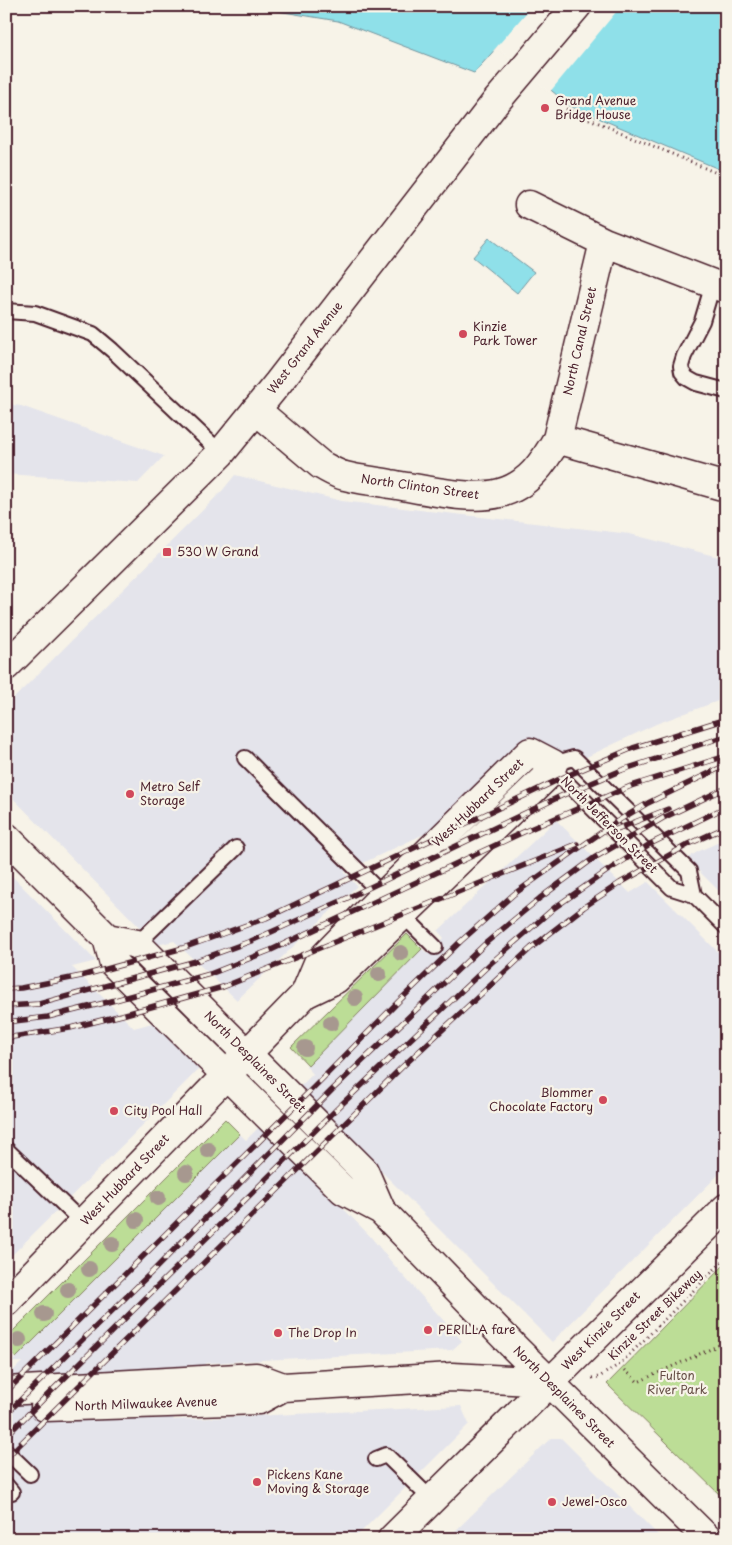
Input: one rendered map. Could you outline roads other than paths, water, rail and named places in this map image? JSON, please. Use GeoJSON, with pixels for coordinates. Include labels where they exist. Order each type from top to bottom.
{"type":"FeatureCollection","features":[{"type":"Feature","properties":{"kind":"street","name":"West Grand Avenue"},"geometry":{"type":"LineString","coordinates":[[6,666],[221,453],[495,104],[577,6]]}},
{"type":"Feature","properties":{"kind":"street"},"geometry":{"type":"LineString","coordinates":[[529,204],[604,242],[719,287]]}},
{"type":"Feature","properties":{"kind":"street","name":"North Canal Street"},"geometry":{"type":"LineString","coordinates":[[557,439],[604,242]]}},
{"type":"Feature","properties":{"kind":"street","name":"North Clinton Street"},"geometry":{"type":"LineString","coordinates":[[256,410],[332,471],[345,476],[478,496],[502,493],[525,481],[545,460],[557,439]]}},
{"type":"Feature","properties":{"kind":"street"},"geometry":{"type":"LineString","coordinates":[[557,439],[726,487]]}},
{"type":"Feature","properties":{"kind":"street","name":"West Hubbard Street"},"geometry":{"type":"LineString","coordinates":[[6,1302],[305,994],[318,963],[383,896],[530,752],[553,764],[549,774],[336,980],[305,994]]}},
{"type":"Feature","properties":{"kind":"street","name":"North Desplaines Street"},"geometry":{"type":"LineString","coordinates":[[8,843],[107,938],[114,964],[343,1190],[381,1210],[584,1417],[708,1539]]}},
{"type":"Feature","properties":{"kind":"street"},"geometry":{"type":"LineString","coordinates":[[107,938],[137,944]]}},
{"type":"Feature","properties":{"kind":"street","name":"North Desplaines Street"},"geometry":{"type":"LineString","coordinates":[[137,944],[364,1171],[381,1210]]}},
{"type":"Feature","properties":{"kind":"street","name":"West Kinzie Street"},"geometry":{"type":"LineString","coordinates":[[392,1539],[726,1208]]}},
{"type":"Feature","properties":{"kind":"street","name":"North Milwaukee Avenue"},"geometry":{"type":"LineString","coordinates":[[6,1391],[256,1378],[283,1387],[452,1377],[550,1382]]}},
{"type":"Feature","properties":{"kind":"street","name":"North Milwaukee Avenue"},"geometry":{"type":"LineString","coordinates":[[6,1408],[259,1400],[283,1387]]}},
{"type":"Feature","properties":{"kind":"lane"},"geometry":{"type":"LineString","coordinates":[[719,287],[684,356],[681,366],[682,372],[687,378],[696,383],[726,391]]}},
{"type":"Feature","properties":{"kind":"lane"},"geometry":{"type":"LineString","coordinates":[[6,311],[35,313],[93,334],[119,356],[221,453]]}},
{"type":"Feature","properties":{"kind":"lane"},"geometry":{"type":"LineString","coordinates":[[245,758],[435,947]]}},
{"type":"Feature","properties":{"kind":"lane","name":"North Jefferson Street"},"geometry":{"type":"LineString","coordinates":[[694,895],[688,870],[574,758],[553,764],[558,774],[672,888],[694,895],[726,927]]}},
{"type":"Feature","properties":{"kind":"lane"},"geometry":{"type":"LineString","coordinates":[[137,944],[236,848]]}},
{"type":"Feature","properties":{"kind":"lane"},"geometry":{"type":"LineString","coordinates":[[6,1149],[84,1223]]}},
{"type":"Feature","properties":{"kind":"lane"},"geometry":{"type":"LineString","coordinates":[[6,1451],[30,1474]]}},
{"type":"Feature","properties":{"kind":"lane"},"geometry":{"type":"LineString","coordinates":[[376,1459],[386,1455],[432,1500]]}},
{"type":"Feature","properties":{"kind":"water"},"geometry":{"type":"Polygon","coordinates":[[[247,6],[726,6],[726,172],[570,106],[498,46],[474,73],[338,21],[247,6]]]}},
{"type":"Feature","properties":{"kind":"water"},"geometry":{"type":"Polygon","coordinates":[[[489,238],[534,272],[517,293],[473,257],[489,238]]]}},
{"type":"Feature","properties":{"kind":"railway"},"geometry":{"type":"LineString","coordinates":[[6,989],[21,988],[81,976],[183,948],[266,918],[564,777],[633,748],[726,719]]}},
{"type":"Feature","properties":{"kind":"railway"},"geometry":{"type":"LineString","coordinates":[[6,1006],[39,1004],[196,961],[251,941],[341,901],[561,796],[622,770],[726,736]]}},
{"type":"Feature","properties":{"kind":"railway"},"geometry":{"type":"LineString","coordinates":[[6,1022],[48,1017],[210,974],[271,950],[530,829],[631,786],[726,756]]}},
{"type":"Feature","properties":{"kind":"railway"},"geometry":{"type":"LineString","coordinates":[[6,1392],[399,1001],[461,941],[514,894],[616,822],[648,803],[726,765]]}},
{"type":"Feature","properties":{"kind":"railway"},"geometry":{"type":"LineString","coordinates":[[6,1414],[154,1270],[331,1091],[487,942],[540,898],[594,858],[663,818],[726,788]]}},
{"type":"Feature","properties":{"kind":"railway"},"geometry":{"type":"LineString","coordinates":[[6,1436],[343,1103],[491,963],[554,908],[607,871],[650,844],[726,807]]}},
{"type":"Feature","properties":{"kind":"railway"},"geometry":{"type":"LineString","coordinates":[[612,831],[668,809]]}},
{"type":"Feature","properties":{"kind":"railway"},"geometry":{"type":"LineString","coordinates":[[6,1458],[401,1068],[531,948],[584,907],[620,883],[689,844],[726,827]]}},
{"type":"Feature","properties":{"kind":"railway"},"geometry":{"type":"LineString","coordinates":[[6,1038],[70,1028],[223,987],[577,844]]}},
{"type":"Feature","properties":{"kind":"place","name":"Grand Avenue Bridge House"},"geometry":{"type":"Point","coordinates":[545,108]}},
{"type":"Feature","properties":{"kind":"place","name":"Kinzie Park Tower"},"geometry":{"type":"Point","coordinates":[463,334]}},
{"type":"Feature","properties":{"kind":"place","name":"530 W Grand"},"geometry":{"type":"Point","coordinates":[167,552]}},
{"type":"Feature","properties":{"kind":"place","name":"Metro Self Storage"},"geometry":{"type":"Point","coordinates":[130,794]}},
{"type":"Feature","properties":{"kind":"place","name":"Blommer Chocolate Factory"},"geometry":{"type":"Point","coordinates":[603,1100]}},
{"type":"Feature","properties":{"kind":"place","name":"City Pool Hall"},"geometry":{"type":"Point","coordinates":[114,1111]}},
{"type":"Feature","properties":{"kind":"place","name":"PERILLA fare"},"geometry":{"type":"Point","coordinates":[428,1330]}},
{"type":"Feature","properties":{"kind":"place","name":"The Drop In"},"geometry":{"type":"Point","coordinates":[278,1333]}},
{"type":"Feature","properties":{"kind":"place","name":"Pickens Kane Moving & Storage"},"geometry":{"type":"Point","coordinates":[257,1482]}},
{"type":"Feature","properties":{"kind":"place","name":"Jewel-Osco"},"geometry":{"type":"Point","coordinates":[552,1502]}},
{"type":"Feature","properties":{"kind":"park label","name":"Fulton River Park"},"geometry":{"type":"Point","coordinates":[677,1383]}}]}
